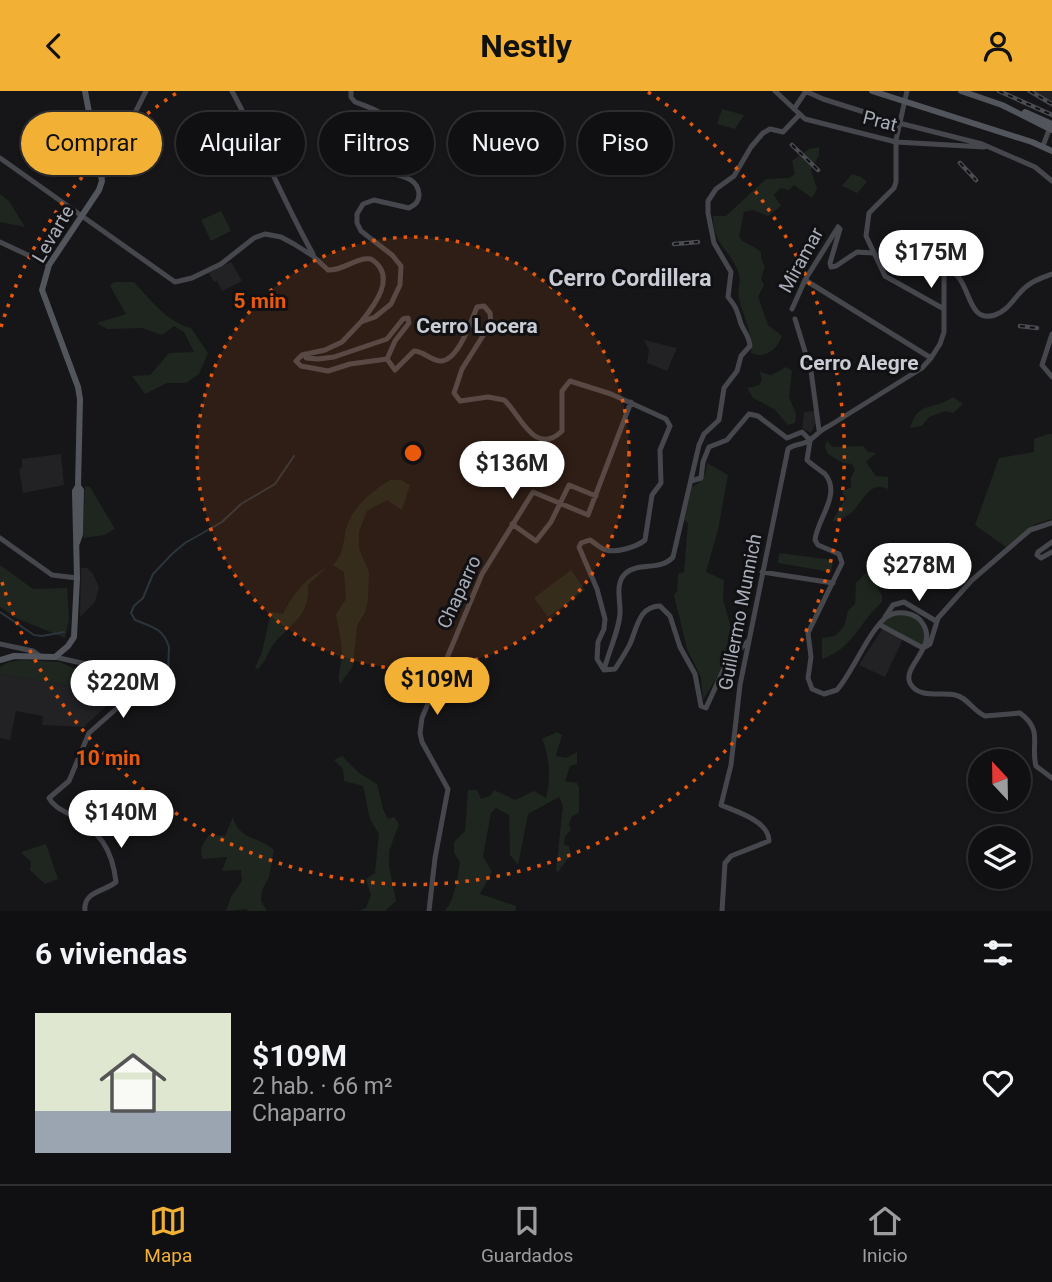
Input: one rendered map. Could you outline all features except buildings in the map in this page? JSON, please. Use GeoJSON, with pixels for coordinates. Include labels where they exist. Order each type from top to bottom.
{"type":"FeatureCollection","features":[{"type":"Feature","properties":{"kind":"main road"},"geometry":{"type":"LineString","coordinates":[[85,91],[103,176]]}},
{"type":"Feature","properties":{"kind":"main road","name":"Levarte"},"geometry":{"type":"LineString","coordinates":[[68,646],[75,634],[75,538],[78,514],[75,491],[78,486],[79,393],[43,290],[49,265],[99,190],[103,176],[146,91]]}},
{"type":"Feature","properties":{"kind":"main road"},"geometry":{"type":"LineString","coordinates":[[232,91],[285,205],[313,255]]}},
{"type":"Feature","properties":{"kind":"main road"},"geometry":{"type":"LineString","coordinates":[[352,91],[351,97],[355,102],[380,111],[393,128],[395,138],[381,168],[385,172],[409,179],[419,195],[417,203],[409,208],[374,200],[363,204],[358,211],[356,220],[359,229],[395,258],[401,266],[402,274],[398,292],[391,304],[375,317],[361,322]]}},
{"type":"Feature","properties":{"kind":"main road"},"geometry":{"type":"LineString","coordinates":[[604,670],[620,614],[618,594],[623,577],[629,571],[664,564],[673,557],[702,439],[719,420],[724,387],[737,371],[740,358],[750,343],[738,309],[728,297],[731,272],[714,243],[708,201],[716,189],[734,176],[751,147],[763,133],[770,128],[783,132],[799,115],[775,91]]}},
{"type":"Feature","properties":{"kind":"main road"},"geometry":{"type":"LineString","coordinates":[[794,109],[805,91],[899,123],[961,137],[991,147],[1035,167],[1052,181]]}},
{"type":"Feature","properties":{"kind":"main road"},"geometry":{"type":"LineString","coordinates":[[872,91],[1052,151]]}},
{"type":"Feature","properties":{"kind":"main road"},"geometry":{"type":"LineString","coordinates":[[907,91],[896,142],[896,182],[894,188],[869,213],[866,236],[882,273],[890,281],[944,309]]}},
{"type":"Feature","properties":{"kind":"main road"},"geometry":{"type":"LineString","coordinates":[[961,91],[1002,105],[1051,127]]}},
{"type":"Feature","properties":{"kind":"main road"},"geometry":{"type":"LineString","coordinates":[[970,91],[1000,101],[1051,127]]}},
{"type":"Feature","properties":{"kind":"main road","name":"Prat"},"geometry":{"type":"LineString","coordinates":[[799,115],[805,119],[896,142],[991,147]]}},
{"type":"Feature","properties":{"kind":"main road"},"geometry":{"type":"LineString","coordinates":[[1043,146],[1051,127]]}},
{"type":"Feature","properties":{"kind":"main road"},"geometry":{"type":"LineString","coordinates":[[0,158],[175,282],[192,278],[221,264],[261,234],[285,239],[313,255],[328,270],[337,271],[363,259],[371,259],[378,264],[382,275],[381,294],[376,304],[342,342],[325,350],[302,355],[297,364],[326,370],[387,359]]}},
{"type":"Feature","properties":{"kind":"main road","name":"Miramar"},"geometry":{"type":"LineString","coordinates":[[792,309],[805,280],[838,227],[840,229],[831,267],[836,267],[857,252],[873,253]]}},
{"type":"Feature","properties":{"kind":"main road"},"geometry":{"type":"LineString","coordinates":[[0,242],[49,265]]}},
{"type":"Feature","properties":{"kind":"main road"},"geometry":{"type":"LineString","coordinates":[[936,621],[907,603],[897,603],[890,608],[837,690],[824,694],[812,689],[808,678],[811,657],[807,638],[841,568],[841,558],[836,552],[818,545],[814,540],[831,488],[824,474],[807,460],[810,440],[819,431],[912,375],[931,358],[944,333],[944,270],[953,271],[959,276],[971,305],[978,314],[986,317],[1001,313],[1027,285],[1052,274]]}},
{"type":"Feature","properties":{"kind":"main road"},"geometry":{"type":"LineString","coordinates":[[805,280],[931,358]]}},
{"type":"Feature","properties":{"kind":"main road"},"geometry":{"type":"LineString","coordinates":[[387,359],[395,370],[418,350],[438,361],[449,359],[457,352],[477,307],[484,306],[490,313],[491,323],[462,369],[455,389],[456,398],[460,401],[501,398],[510,405],[527,432],[545,437],[556,435],[562,431],[562,391],[570,381],[591,386],[631,402],[663,417],[670,426],[660,450],[661,483],[652,495],[645,540],[639,545],[612,551],[590,540],[581,543],[579,547],[597,589],[605,619],[598,642],[597,659],[604,670]]}},
{"type":"Feature","properties":{"kind":"main road"},"geometry":{"type":"LineString","coordinates":[[302,355],[318,359],[334,356],[387,339],[403,319],[408,318],[409,323],[395,341],[387,359]]}},
{"type":"Feature","properties":{"kind":"main road"},"geometry":{"type":"LineString","coordinates":[[795,319],[811,371],[819,431]]}},
{"type":"Feature","properties":{"kind":"main road"},"geometry":{"type":"LineString","coordinates":[[1052,334],[1042,365],[1052,377]]}},
{"type":"Feature","properties":{"kind":"main road"},"geometry":{"type":"LineString","coordinates":[[560,504],[588,515],[631,402]]}},
{"type":"Feature","properties":{"kind":"main road"},"geometry":{"type":"LineString","coordinates":[[691,481],[698,481],[703,475],[702,464],[709,447],[727,440],[749,414],[758,416],[787,438],[803,432],[810,440]]}},
{"type":"Feature","properties":{"kind":"main road","name":"Guillermo Munnich"},"geometry":{"type":"LineString","coordinates":[[722,911],[722,882],[726,861],[731,856],[767,843],[769,837],[759,824],[721,805],[731,765],[740,685],[788,449],[791,445],[810,440]]}},
{"type":"Feature","properties":{"kind":"main road"},"geometry":{"type":"LineString","coordinates":[[512,524],[536,541],[551,522],[569,485],[596,496]]}},
{"type":"Feature","properties":{"kind":"main road","name":"Chaparro"},"geometry":{"type":"LineString","coordinates":[[429,911],[435,858],[448,789],[422,742],[422,718],[482,574],[512,524],[533,492],[560,504]]}},
{"type":"Feature","properties":{"kind":"main road"},"geometry":{"type":"LineString","coordinates":[[923,648],[930,644],[936,621],[965,587],[1005,549],[1034,527],[1052,523]]}},
{"type":"Feature","properties":{"kind":"main road"},"geometry":{"type":"LineString","coordinates":[[0,538],[52,575],[77,578]]}},
{"type":"Feature","properties":{"kind":"main road"},"geometry":{"type":"LineString","coordinates":[[1052,543],[1037,555],[1041,558],[1052,552]]}},
{"type":"Feature","properties":{"kind":"main road"},"geometry":{"type":"LineString","coordinates":[[762,572],[833,583]]}},
{"type":"Feature","properties":{"kind":"main road"},"geometry":{"type":"LineString","coordinates":[[604,670],[615,669],[647,609],[660,606],[670,616],[680,647],[695,674],[701,706],[706,708],[726,664],[749,640]]}},
{"type":"Feature","properties":{"kind":"main road"},"geometry":{"type":"LineString","coordinates":[[882,622],[900,613],[917,618],[926,631],[923,648],[909,671],[908,680],[912,686],[921,692],[960,696],[985,716],[1020,713],[1030,723],[1036,736],[1036,766],[1052,778]]}},
{"type":"Feature","properties":{"kind":"main road"},"geometry":{"type":"LineString","coordinates":[[882,622],[923,648]]}},
{"type":"Feature","properties":{"kind":"main road"},"geometry":{"type":"LineString","coordinates":[[0,644],[33,651],[40,656]]}},
{"type":"Feature","properties":{"kind":"main road"},"geometry":{"type":"LineString","coordinates":[[55,657],[68,646]]}},
{"type":"Feature","properties":{"kind":"main road"},"geometry":{"type":"LineString","coordinates":[[68,646],[69,655],[74,660]]}},
{"type":"Feature","properties":{"kind":"main road"},"geometry":{"type":"LineString","coordinates":[[0,660],[14,656],[74,660],[86,666],[115,671],[121,683],[125,700],[89,733],[69,781],[49,798],[54,805],[96,831],[109,855],[116,882],[90,896],[84,904],[85,911]]}},
{"type":"Feature","properties":{"kind":"shaded area"},"geometry":{"type":"Polygon","coordinates":[[[1025,91],[1052,91],[1052,107],[1048,105],[1025,91]]]}},
{"type":"Feature","properties":{"kind":"shaded area"},"geometry":{"type":"Polygon","coordinates":[[[722,109],[744,115],[735,129],[717,124],[722,109]]]}},
{"type":"Feature","properties":{"kind":"shaded area"},"geometry":{"type":"Polygon","coordinates":[[[819,147],[819,155],[811,170],[817,189],[812,198],[794,185],[789,190],[780,188],[774,195],[781,206],[768,216],[753,210],[744,212],[739,237],[761,253],[765,267],[761,278],[764,285],[758,297],[768,325],[782,336],[770,352],[756,355],[751,353],[749,332],[739,299],[739,275],[719,241],[713,216],[726,216],[766,179],[789,178],[795,174],[792,161],[809,149],[819,147]]]}},
{"type":"Feature","properties":{"kind":"shaded area"},"geometry":{"type":"Polygon","coordinates":[[[852,174],[867,182],[857,193],[842,186],[852,174]]]}},
{"type":"Feature","properties":{"kind":"shaded area"},"geometry":{"type":"Polygon","coordinates":[[[0,194],[9,201],[25,227],[0,222],[0,194]]]}},
{"type":"Feature","properties":{"kind":"shaded area"},"geometry":{"type":"Polygon","coordinates":[[[221,211],[231,231],[211,241],[201,220],[221,211]]]}},
{"type":"Feature","properties":{"kind":"shaded area"},"geometry":{"type":"Polygon","coordinates":[[[231,262],[242,281],[222,291],[209,273],[231,262]]]}},
{"type":"Feature","properties":{"kind":"shaded area"},"geometry":{"type":"Polygon","coordinates":[[[114,282],[134,282],[167,316],[191,328],[208,353],[199,374],[186,383],[167,383],[145,394],[132,376],[150,375],[169,353],[194,352],[184,332],[174,326],[162,335],[142,328],[107,329],[97,323],[126,314],[110,286],[114,282]]]}},
{"type":"Feature","properties":{"kind":"shaded area"},"geometry":{"type":"Polygon","coordinates":[[[644,340],[677,348],[667,371],[647,363],[649,350],[644,340]]]}},
{"type":"Feature","properties":{"kind":"shaded area"},"geometry":{"type":"Polygon","coordinates":[[[786,367],[792,371],[789,397],[796,414],[795,423],[788,425],[774,409],[753,398],[747,388],[759,385],[762,380],[760,372],[771,375],[786,367]]]}},
{"type":"Feature","properties":{"kind":"shaded area"},"geometry":{"type":"Polygon","coordinates":[[[953,397],[963,404],[953,413],[945,411],[929,417],[922,426],[910,428],[917,413],[953,397]]]}},
{"type":"Feature","properties":{"kind":"shaded area"},"geometry":{"type":"Polygon","coordinates":[[[815,411],[816,422],[811,433],[802,428],[804,412],[815,411]]]}},
{"type":"Feature","properties":{"kind":"shaded area"},"geometry":{"type":"Polygon","coordinates":[[[1052,434],[1052,519],[1035,524],[1006,547],[975,525],[999,458],[1034,452],[1034,439],[1052,434]]]}},
{"type":"Feature","properties":{"kind":"shaded area"},"geometry":{"type":"Polygon","coordinates":[[[827,441],[833,447],[863,446],[868,452],[876,453],[866,462],[876,476],[888,477],[888,489],[878,487],[872,490],[848,515],[832,521],[846,498],[842,492],[851,487],[855,470],[852,464],[843,463],[828,454],[825,447],[827,441]]]}},
{"type":"Feature","properties":{"kind":"shaded area"},"geometry":{"type":"Polygon","coordinates":[[[61,454],[64,485],[23,493],[19,469],[22,468],[22,459],[61,454]]]}},
{"type":"Feature","properties":{"kind":"shaded area"},"geometry":{"type":"Polygon","coordinates":[[[707,463],[728,475],[718,530],[706,572],[724,580],[723,599],[736,646],[703,700],[701,677],[687,649],[674,595],[677,591],[678,574],[684,572],[688,523],[684,520],[692,487],[703,477],[707,463]]]}},
{"type":"Feature","properties":{"kind":"shaded area"},"geometry":{"type":"Polygon","coordinates":[[[390,480],[401,480],[410,485],[402,510],[387,500],[367,511],[359,531],[359,549],[369,572],[368,600],[357,626],[353,666],[340,684],[342,650],[336,614],[346,599],[344,572],[333,565],[341,552],[352,514],[369,495],[390,480]]]}},
{"type":"Feature","properties":{"kind":"shaded area"},"geometry":{"type":"Polygon","coordinates":[[[85,486],[90,487],[115,529],[104,535],[83,538],[85,486]]]}},
{"type":"Feature","properties":{"kind":"shaded area"},"geometry":{"type":"Polygon","coordinates":[[[880,548],[888,556],[877,581],[882,602],[849,642],[822,659],[822,638],[835,636],[844,626],[848,611],[855,604],[856,583],[872,566],[880,548]]]}},
{"type":"Feature","properties":{"kind":"shaded area"},"geometry":{"type":"Polygon","coordinates":[[[779,553],[833,560],[831,572],[778,563],[779,553]]]}},
{"type":"Feature","properties":{"kind":"shaded area"},"geometry":{"type":"Polygon","coordinates":[[[0,565],[33,589],[67,588],[69,619],[65,638],[16,618],[0,607],[0,565]]]}},
{"type":"Feature","properties":{"kind":"shaded area"},"geometry":{"type":"Polygon","coordinates":[[[81,568],[87,568],[93,574],[99,587],[95,602],[80,617],[81,568]]]}},
{"type":"Feature","properties":{"kind":"shaded area"},"geometry":{"type":"Polygon","coordinates":[[[326,568],[308,585],[306,603],[300,617],[276,641],[261,666],[255,668],[262,652],[271,612],[283,614],[301,587],[312,576],[326,568]]]}},
{"type":"Feature","properties":{"kind":"shaded area"},"geometry":{"type":"Polygon","coordinates":[[[571,570],[585,590],[548,617],[534,598],[571,570]]]}},
{"type":"Feature","properties":{"kind":"shaded area"},"geometry":{"type":"Polygon","coordinates":[[[892,614],[913,618],[922,625],[925,637],[923,646],[882,624],[892,614]]]}},
{"type":"Feature","properties":{"kind":"shaded area"},"geometry":{"type":"Polygon","coordinates":[[[883,628],[903,639],[885,677],[859,665],[883,628]]]}},
{"type":"Feature","properties":{"kind":"shaded area"},"geometry":{"type":"Polygon","coordinates":[[[22,660],[60,662],[73,668],[106,670],[114,674],[121,691],[119,694],[0,674],[0,667],[22,660]]]}},
{"type":"Feature","properties":{"kind":"shaded area"},"geometry":{"type":"Polygon","coordinates":[[[0,674],[119,694],[84,727],[42,725],[43,716],[16,711],[10,740],[0,738],[0,674]]]}},
{"type":"Feature","properties":{"kind":"shaded area"},"geometry":{"type":"Polygon","coordinates":[[[557,732],[562,735],[556,756],[566,758],[577,752],[577,764],[570,766],[565,781],[577,783],[579,788],[579,813],[572,816],[569,824],[571,830],[565,836],[564,845],[569,846],[571,854],[558,872],[556,870],[563,806],[559,797],[528,814],[518,865],[510,855],[509,815],[496,808],[491,813],[483,856],[492,872],[480,894],[516,906],[516,911],[445,911],[452,900],[457,881],[460,862],[454,853],[454,842],[465,831],[468,790],[477,790],[481,799],[490,796],[494,790],[515,800],[534,791],[546,798],[549,768],[542,739],[557,732]]]}},
{"type":"Feature","properties":{"kind":"shaded area"},"geometry":{"type":"Polygon","coordinates":[[[342,756],[359,773],[377,784],[388,819],[394,817],[399,824],[389,851],[396,901],[385,911],[358,911],[366,908],[371,895],[366,879],[375,873],[379,833],[369,816],[363,786],[344,781],[343,769],[334,760],[342,756]]]}},
{"type":"Feature","properties":{"kind":"shaded area"},"geometry":{"type":"Polygon","coordinates":[[[233,817],[239,830],[274,850],[269,877],[262,890],[261,901],[267,911],[226,911],[231,897],[242,881],[241,870],[222,871],[227,857],[203,859],[202,846],[209,835],[225,836],[233,817]]]}},
{"type":"Feature","properties":{"kind":"shaded area"},"geometry":{"type":"Polygon","coordinates":[[[46,844],[58,879],[45,884],[30,870],[31,862],[21,852],[46,844]]]}},
{"type":"Feature","properties":{"kind":"waterway"},"geometry":{"type":"LineString","coordinates":[[167,697],[167,641],[160,632],[135,620],[131,613],[134,606],[143,598],[153,574],[172,554],[185,543],[222,522],[241,504],[275,484],[294,456]]}},
{"type":"Feature","properties":{"kind":"waterway"},"geometry":{"type":"LineString","coordinates":[[0,612],[34,635],[64,632]]}},
{"type":"Feature","properties":{"kind":"railway"},"geometry":{"type":"LineString","coordinates":[[999,91],[1052,115]]}},
{"type":"Feature","properties":{"kind":"railway"},"geometry":{"type":"LineString","coordinates":[[1030,91],[1052,104]]}},
{"type":"Feature","properties":{"kind":"railway"},"geometry":{"type":"LineString","coordinates":[[792,145],[818,170]]}},
{"type":"Feature","properties":{"kind":"railway"},"geometry":{"type":"LineString","coordinates":[[960,163],[976,180]]}},
{"type":"Feature","properties":{"kind":"railway"},"geometry":{"type":"LineString","coordinates":[[674,244],[698,242]]}},
{"type":"Feature","properties":{"kind":"railway"},"geometry":{"type":"LineString","coordinates":[[1020,326],[1037,328]]}},
{"type":"Feature","properties":{"kind":"district","name":"Cerro Cordillera"},"geometry":{"type":"Point","coordinates":[630,278]}},
{"type":"Feature","properties":{"kind":"district","name":"Cerro Locera"},"geometry":{"type":"Point","coordinates":[477,326]}},
{"type":"Feature","properties":{"kind":"district","name":"Cerro Alegre"},"geometry":{"type":"Point","coordinates":[859,363]}}]}
